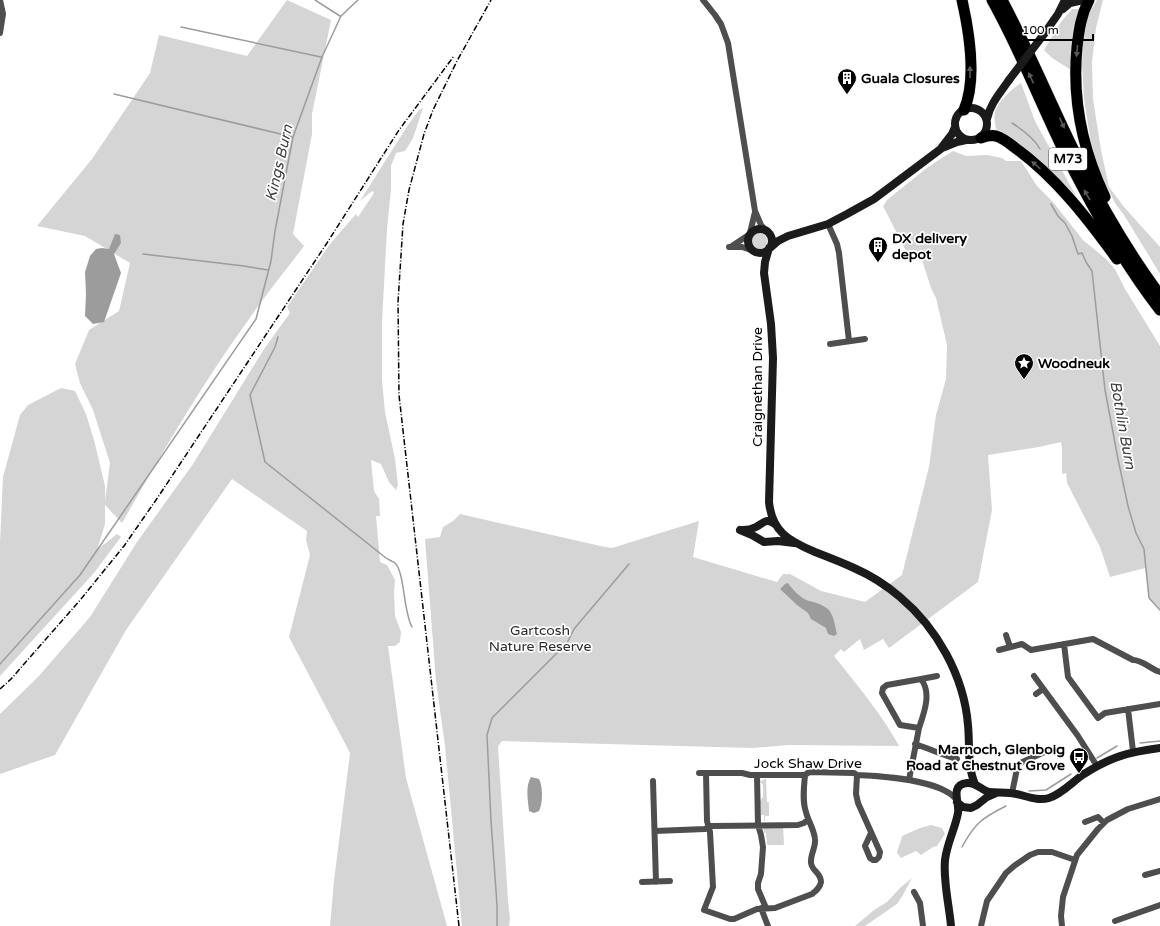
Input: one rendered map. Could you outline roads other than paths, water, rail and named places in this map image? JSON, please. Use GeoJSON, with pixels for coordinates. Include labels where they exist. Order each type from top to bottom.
{"type":"FeatureCollection","features":[{"type":"Feature","properties":{"kind":"highway"},"geometry":{"type":"LineString","coordinates":[[962,0],[968,33],[970,61],[967,109]]}},
{"type":"Feature","properties":{"kind":"highway","name":"M73"},"geometry":{"type":"LineString","coordinates":[[992,0],[1012,38],[1081,186],[1126,262],[1160,312]]}},
{"type":"Feature","properties":{"kind":"highway","name":"M73"},"geometry":{"type":"LineString","coordinates":[[1002,0],[1022,38],[1095,192],[1124,242],[1160,295]]}},
{"type":"Feature","properties":{"kind":"highway"},"geometry":{"type":"LineString","coordinates":[[1083,0],[1076,53],[1076,70],[1077,102],[1084,140],[1091,163],[1111,208],[1136,252],[1160,288]]}},
{"type":"Feature","properties":{"kind":"highway"},"geometry":{"type":"LineString","coordinates":[[981,138],[992,135],[1001,138],[1025,155],[1042,170],[1079,210],[1131,278],[1160,312]]}},
{"type":"Feature","properties":{"kind":"street"},"geometry":{"type":"LineString","coordinates":[[0,0],[3,14],[0,33]]}},
{"type":"Feature","properties":{"kind":"street"},"geometry":{"type":"LineString","coordinates":[[703,0],[721,24],[728,43],[755,211],[761,225],[771,238],[772,241],[769,248]]}},
{"type":"Feature","properties":{"kind":"street"},"geometry":{"type":"LineString","coordinates":[[788,236],[767,232],[760,229],[756,230],[731,247],[742,247],[756,253],[763,253],[778,241],[788,236],[828,224],[874,199],[942,148],[957,142],[966,140],[974,141],[981,138],[987,129],[989,111],[996,97],[1044,34],[1058,14],[1065,0]]}},
{"type":"Feature","properties":{"kind":"street"},"geometry":{"type":"LineString","coordinates":[[1058,14],[1070,3],[1083,0]]}},
{"type":"Feature","properties":{"kind":"street"},"geometry":{"type":"LineString","coordinates":[[942,148],[952,134],[955,127],[956,117],[959,113],[982,105],[996,97]]}},
{"type":"Feature","properties":{"kind":"street"},"geometry":{"type":"LineString","coordinates":[[967,109],[979,110],[987,119]]}},
{"type":"Feature","properties":{"kind":"street"},"geometry":{"type":"LineString","coordinates":[[955,127],[958,135],[966,140]]}},
{"type":"Feature","properties":{"kind":"street"},"geometry":{"type":"LineString","coordinates":[[752,251],[748,241],[755,211]]}},
{"type":"Feature","properties":{"kind":"street"},"geometry":{"type":"LineString","coordinates":[[828,224],[837,244],[839,253],[849,341]]}},
{"type":"Feature","properties":{"kind":"street","name":"Craignethan Drive"},"geometry":{"type":"LineString","coordinates":[[769,248],[764,273],[771,324],[773,358],[769,502],[771,516],[776,526]]}},
{"type":"Feature","properties":{"kind":"street","name":"Craignethan Drive"},"geometry":{"type":"LineString","coordinates":[[752,251],[759,260],[764,273]]}},
{"type":"Feature","properties":{"kind":"street"},"geometry":{"type":"LineString","coordinates":[[830,344],[865,339]]}},
{"type":"Feature","properties":{"kind":"street","name":"Craignethan Drive"},"geometry":{"type":"LineString","coordinates":[[759,524],[766,513],[769,502]]}},
{"type":"Feature","properties":{"kind":"street"},"geometry":{"type":"LineString","coordinates":[[795,543],[764,542],[742,530],[752,528],[767,521],[773,522],[784,535],[795,543],[856,568],[901,598],[926,624],[942,646],[962,691],[968,723],[972,777],[981,794],[979,802]]}},
{"type":"Feature","properties":{"kind":"street"},"geometry":{"type":"LineString","coordinates":[[758,538],[756,532],[759,524]]}},
{"type":"Feature","properties":{"kind":"street"},"geometry":{"type":"LineString","coordinates":[[771,542],[774,541],[778,535],[776,526]]}},
{"type":"Feature","properties":{"kind":"street"},"geometry":{"type":"LineString","coordinates":[[1006,635],[1010,647]]}},
{"type":"Feature","properties":{"kind":"street"},"geometry":{"type":"LineString","coordinates":[[999,650],[1022,644],[1031,650],[1093,639],[1160,672]]}},
{"type":"Feature","properties":{"kind":"street"},"geometry":{"type":"LineString","coordinates":[[1064,644],[1068,677],[1098,718],[1105,714],[1160,704]]}},
{"type":"Feature","properties":{"kind":"street"},"geometry":{"type":"LineString","coordinates":[[919,728],[900,725],[882,693],[883,688],[887,685],[937,676]]}},
{"type":"Feature","properties":{"kind":"street"},"geometry":{"type":"LineString","coordinates":[[1034,676],[1078,736],[1097,766]]}},
{"type":"Feature","properties":{"kind":"street"},"geometry":{"type":"LineString","coordinates":[[909,780],[915,744],[927,696],[924,683],[921,679]]}},
{"type":"Feature","properties":{"kind":"street"},"geometry":{"type":"LineString","coordinates":[[1036,694],[1044,689]]}},
{"type":"Feature","properties":{"kind":"street"},"geometry":{"type":"LineString","coordinates":[[1128,709],[1134,751]]}},
{"type":"Feature","properties":{"kind":"street"},"geometry":{"type":"LineString","coordinates":[[915,744],[957,759]]}},
{"type":"Feature","properties":{"kind":"street"},"geometry":{"type":"LineString","coordinates":[[941,788],[951,789],[966,783],[997,793],[1012,793],[1034,799],[1046,799],[1052,797],[1097,766],[1113,758],[1134,751],[1160,748]]}},
{"type":"Feature","properties":{"kind":"street"},"geometry":{"type":"LineString","coordinates":[[1012,793],[1018,764],[1048,750]]}},
{"type":"Feature","properties":{"kind":"street"},"geometry":{"type":"LineString","coordinates":[[951,926],[944,872],[946,854],[958,811],[956,792],[966,777],[970,764]]}},
{"type":"Feature","properties":{"kind":"street","name":"Jock Shaw Drive"},"geometry":{"type":"LineString","coordinates":[[699,773],[805,775],[809,772],[854,774],[885,776],[941,788]]}},
{"type":"Feature","properties":{"kind":"street"},"geometry":{"type":"LineString","coordinates":[[706,773],[707,821],[710,832],[713,886],[704,910],[730,919],[757,908],[775,908],[812,894],[817,891],[820,886],[821,880],[819,874],[813,868],[811,863],[816,845],[815,836],[804,806],[805,775]]}},
{"type":"Feature","properties":{"kind":"street"},"geometry":{"type":"LineString","coordinates":[[757,775],[758,825],[763,847],[761,874],[758,889],[768,926]]}},
{"type":"Feature","properties":{"kind":"street"},"geometry":{"type":"LineString","coordinates":[[858,775],[856,794],[858,803],[871,833]]}},
{"type":"Feature","properties":{"kind":"street"},"geometry":{"type":"LineString","coordinates":[[653,781],[656,882]]}},
{"type":"Feature","properties":{"kind":"street"},"geometry":{"type":"LineString","coordinates":[[941,788],[950,793],[963,807],[971,808]]}},
{"type":"Feature","properties":{"kind":"street"},"geometry":{"type":"LineString","coordinates":[[955,824],[964,814],[979,802],[997,793]]}},
{"type":"Feature","properties":{"kind":"street"},"geometry":{"type":"LineString","coordinates":[[1062,926],[1061,916],[1063,897],[1077,855],[1104,823],[1115,815],[1128,809],[1160,799]]}},
{"type":"Feature","properties":{"kind":"street"},"geometry":{"type":"LineString","coordinates":[[1085,822],[1098,817],[1104,823]]}},
{"type":"Feature","properties":{"kind":"street"},"geometry":{"type":"LineString","coordinates":[[655,831],[705,829],[711,826],[798,824],[804,823],[808,819]]}},
{"type":"Feature","properties":{"kind":"street"},"geometry":{"type":"LineString","coordinates":[[981,926],[987,900],[1002,878],[1014,866],[1030,855],[1038,852],[1052,852],[1075,860]]}},
{"type":"Feature","properties":{"kind":"street"},"geometry":{"type":"LineString","coordinates":[[1145,876],[1160,871]]}},
{"type":"Feature","properties":{"kind":"street"},"geometry":{"type":"LineString","coordinates":[[642,882],[670,881]]}},
{"type":"Feature","properties":{"kind":"street"},"geometry":{"type":"LineString","coordinates":[[914,892],[920,903],[923,926]]}},
{"type":"Feature","properties":{"kind":"street"},"geometry":{"type":"LineString","coordinates":[[1115,921],[1160,905]]}},
{"type":"Feature","properties":{"kind":"waterway"},"geometry":{"type":"LineString","coordinates":[[315,0],[340,16]]}},
{"type":"Feature","properties":{"kind":"waterway","name":"Kings Burn"},"geometry":{"type":"LineString","coordinates":[[0,664],[80,575],[256,319],[271,261],[275,231],[293,137],[322,57],[341,16],[358,0]]}},
{"type":"Feature","properties":{"kind":"waterway"},"geometry":{"type":"LineString","coordinates":[[181,27],[321,57]]}},
{"type":"Feature","properties":{"kind":"waterway","name":"Kings Burn"},"geometry":{"type":"LineString","coordinates":[[114,94],[293,137]]}},
{"type":"Feature","properties":{"kind":"waterway","name":"Bothlin Burn"},"geometry":{"type":"LineString","coordinates":[[1012,123],[1028,134],[1040,149]]}},
{"type":"Feature","properties":{"kind":"waterway","name":"Bothlin Burn"},"geometry":{"type":"LineString","coordinates":[[1051,204],[1058,216],[1065,223],[1072,236],[1078,254],[1082,253],[1092,271],[1105,390],[1118,459],[1128,506],[1136,533],[1144,549],[1149,598],[1160,610]]}},
{"type":"Feature","properties":{"kind":"waterway"},"geometry":{"type":"LineString","coordinates":[[143,254],[268,270]]}},
{"type":"Feature","properties":{"kind":"waterway"},"geometry":{"type":"LineString","coordinates":[[278,337],[275,347],[250,395],[265,462],[386,558],[395,563],[401,575],[407,612],[412,627]]}},
{"type":"Feature","properties":{"kind":"waterway"},"geometry":{"type":"LineString","coordinates":[[497,926],[487,735],[492,718],[567,643],[574,629],[629,564]]}},
{"type":"Feature","properties":{"kind":"waterway"},"geometry":{"type":"LineString","coordinates":[[1140,743],[1160,741]]}},
{"type":"Feature","properties":{"kind":"waterway"},"geometry":{"type":"LineString","coordinates":[[1097,758],[1117,746]]}},
{"type":"Feature","properties":{"kind":"waterway"},"geometry":{"type":"LineString","coordinates":[[1029,791],[1046,790],[1071,774]]}},
{"type":"Feature","properties":{"kind":"waterway"},"geometry":{"type":"LineString","coordinates":[[962,847],[971,832],[980,822],[1006,806]]}},
{"type":"Feature","properties":{"kind":"railway"},"geometry":{"type":"LineString","coordinates":[[459,926],[399,395],[398,302],[403,224],[409,190],[424,134],[433,110],[457,61],[491,0]]}},
{"type":"Feature","properties":{"kind":"railway"},"geometry":{"type":"LineString","coordinates":[[0,689],[11,679],[81,599],[124,546],[327,243],[399,130],[454,56]]}},
{"type":"Feature","properties":{"kind":"place","name":"Guala Closures"},"geometry":{"type":"Point","coordinates":[847,95]}},
{"type":"Feature","properties":{"kind":"place","name":"DX delivery depot"},"geometry":{"type":"Point","coordinates":[878,263]}},
{"type":"Feature","properties":{"kind":"place","name":"Woodneuk"},"geometry":{"type":"Point","coordinates":[1024,380]}},
{"type":"Feature","properties":{"kind":"place","name":"Marnoch, Glenboig Road at Chestnut Grove"},"geometry":{"type":"Point","coordinates":[1079,774]}},
{"type":"Feature","properties":{"kind":"park label","name":"Gartcosh Nature Reserve"},"geometry":{"type":"Point","coordinates":[540,638]}}]}
